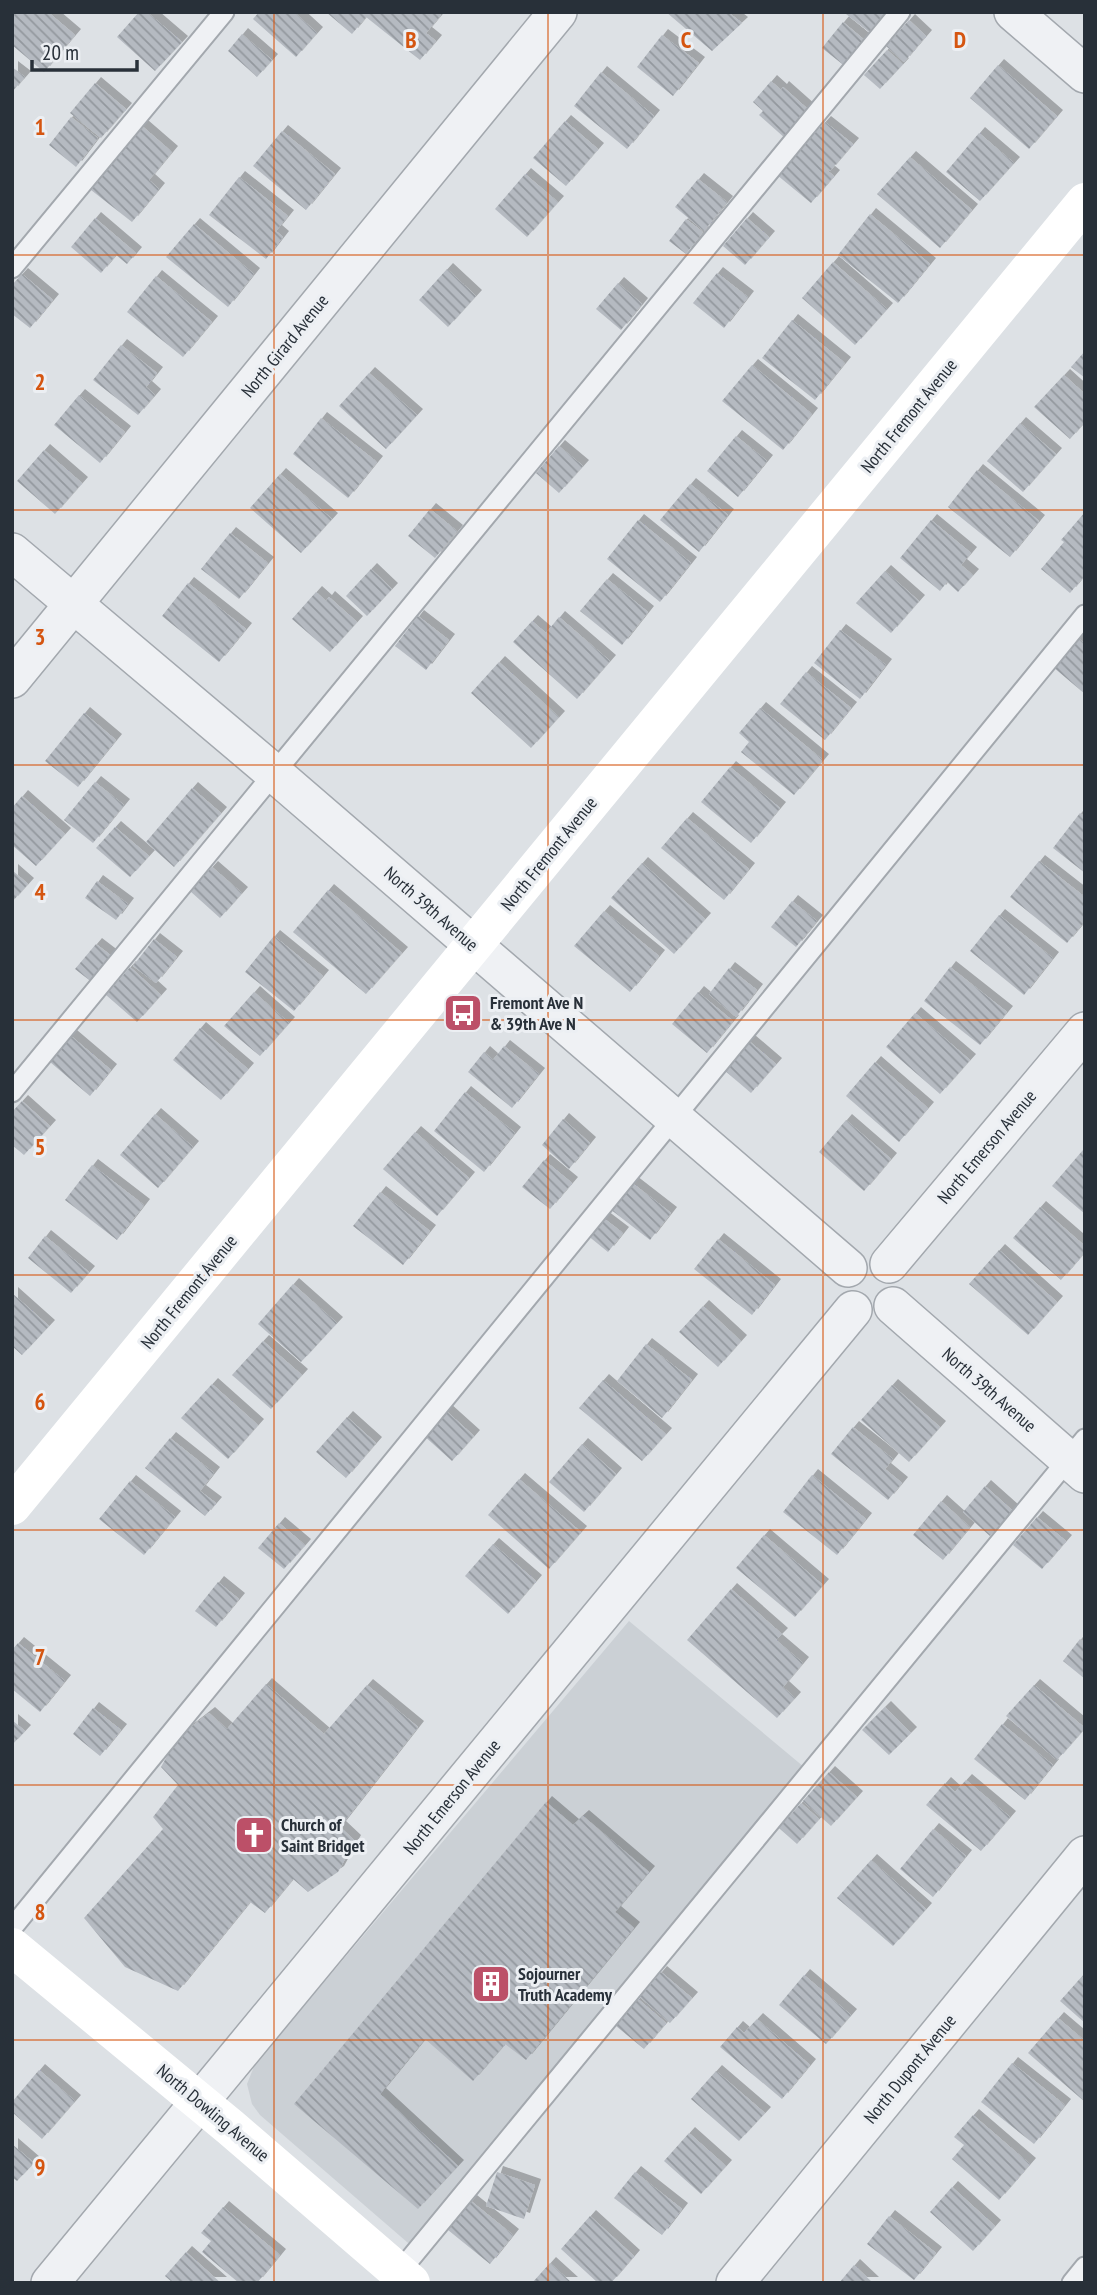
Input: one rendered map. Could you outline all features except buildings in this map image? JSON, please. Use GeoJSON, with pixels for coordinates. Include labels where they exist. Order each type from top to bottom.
{"type":"FeatureCollection","features":[{"type":"Feature","properties":{"kind":"street","name":"North Girard Avenue"},"geometry":{"type":"LineString","coordinates":[[12,679],[558,12]]}},
{"type":"Feature","properties":{"kind":"street"},"geometry":{"type":"LineString","coordinates":[[1013,12],[1085,74]]}},
{"type":"Feature","properties":{"kind":"street","name":"North Fremont Avenue"},"geometry":{"type":"LineString","coordinates":[[12,1506],[1085,202]]}},
{"type":"Feature","properties":{"kind":"street","name":"North 39th Avenue"},"geometry":{"type":"LineString","coordinates":[[12,552],[275,774],[848,1268]]}},
{"type":"Feature","properties":{"kind":"street","name":"North Emerson Avenue"},"geometry":{"type":"LineString","coordinates":[[890,1264],[1085,1031]]}},
{"type":"Feature","properties":{"kind":"street"},"geometry":{"type":"LineString","coordinates":[[869,1257],[890,1264],[900,1285],[897,1300],[883,1313],[874,1316],[853,1310],[843,1297],[841,1288],[842,1278],[848,1268],[869,1257]]}},
{"type":"Feature","properties":{"kind":"street","name":"North 39th Avenue"},"geometry":{"type":"LineString","coordinates":[[892,1306],[1079,1457]]}},
{"type":"Feature","properties":{"kind":"street","name":"North Emerson Avenue"},"geometry":{"type":"LineString","coordinates":[[50,2283],[853,1310]]}},
{"type":"Feature","properties":{"kind":"street","name":"North Dupont Avenue"},"geometry":{"type":"LineString","coordinates":[[735,2283],[1085,1855]]}},
{"type":"Feature","properties":{"kind":"street","name":"North Dowling Avenue"},"geometry":{"type":"LineString","coordinates":[[12,1947],[200,2102],[400,2279]]}},
{"type":"Feature","properties":{"kind":"lane"},"geometry":{"type":"LineString","coordinates":[[12,268],[224,12]]}},
{"type":"Feature","properties":{"kind":"lane"},"geometry":{"type":"LineString","coordinates":[[12,1092],[900,12]]}},
{"type":"Feature","properties":{"kind":"lane"},"geometry":{"type":"LineString","coordinates":[[12,1928],[1085,615]]}},
{"type":"Feature","properties":{"kind":"lane"},"geometry":{"type":"LineString","coordinates":[[400,2279],[1079,1457]]}},
{"type":"Feature","properties":{"kind":"lane"},"geometry":{"type":"LineString","coordinates":[[1072,2283],[1085,2267]]}},
{"type":"Feature","properties":{"kind":"shaded area"},"geometry":{"type":"Polygon","coordinates":[[[629,1621],[816,1777],[422,2255],[260,2115],[252,2104],[247,2084],[255,2064],[629,1621]]]}},
{"type":"Feature","properties":{"kind":"place","name":"Fremont Ave N & 39th Ave N"},"geometry":{"type":"Point","coordinates":[463,1013]}},
{"type":"Feature","properties":{"kind":"place","name":"Church of Saint Bridget"},"geometry":{"type":"Point","coordinates":[254,1835]}},
{"type":"Feature","properties":{"kind":"place","name":"Sojourner Truth Academy"},"geometry":{"type":"Point","coordinates":[491,1984]}}]}
